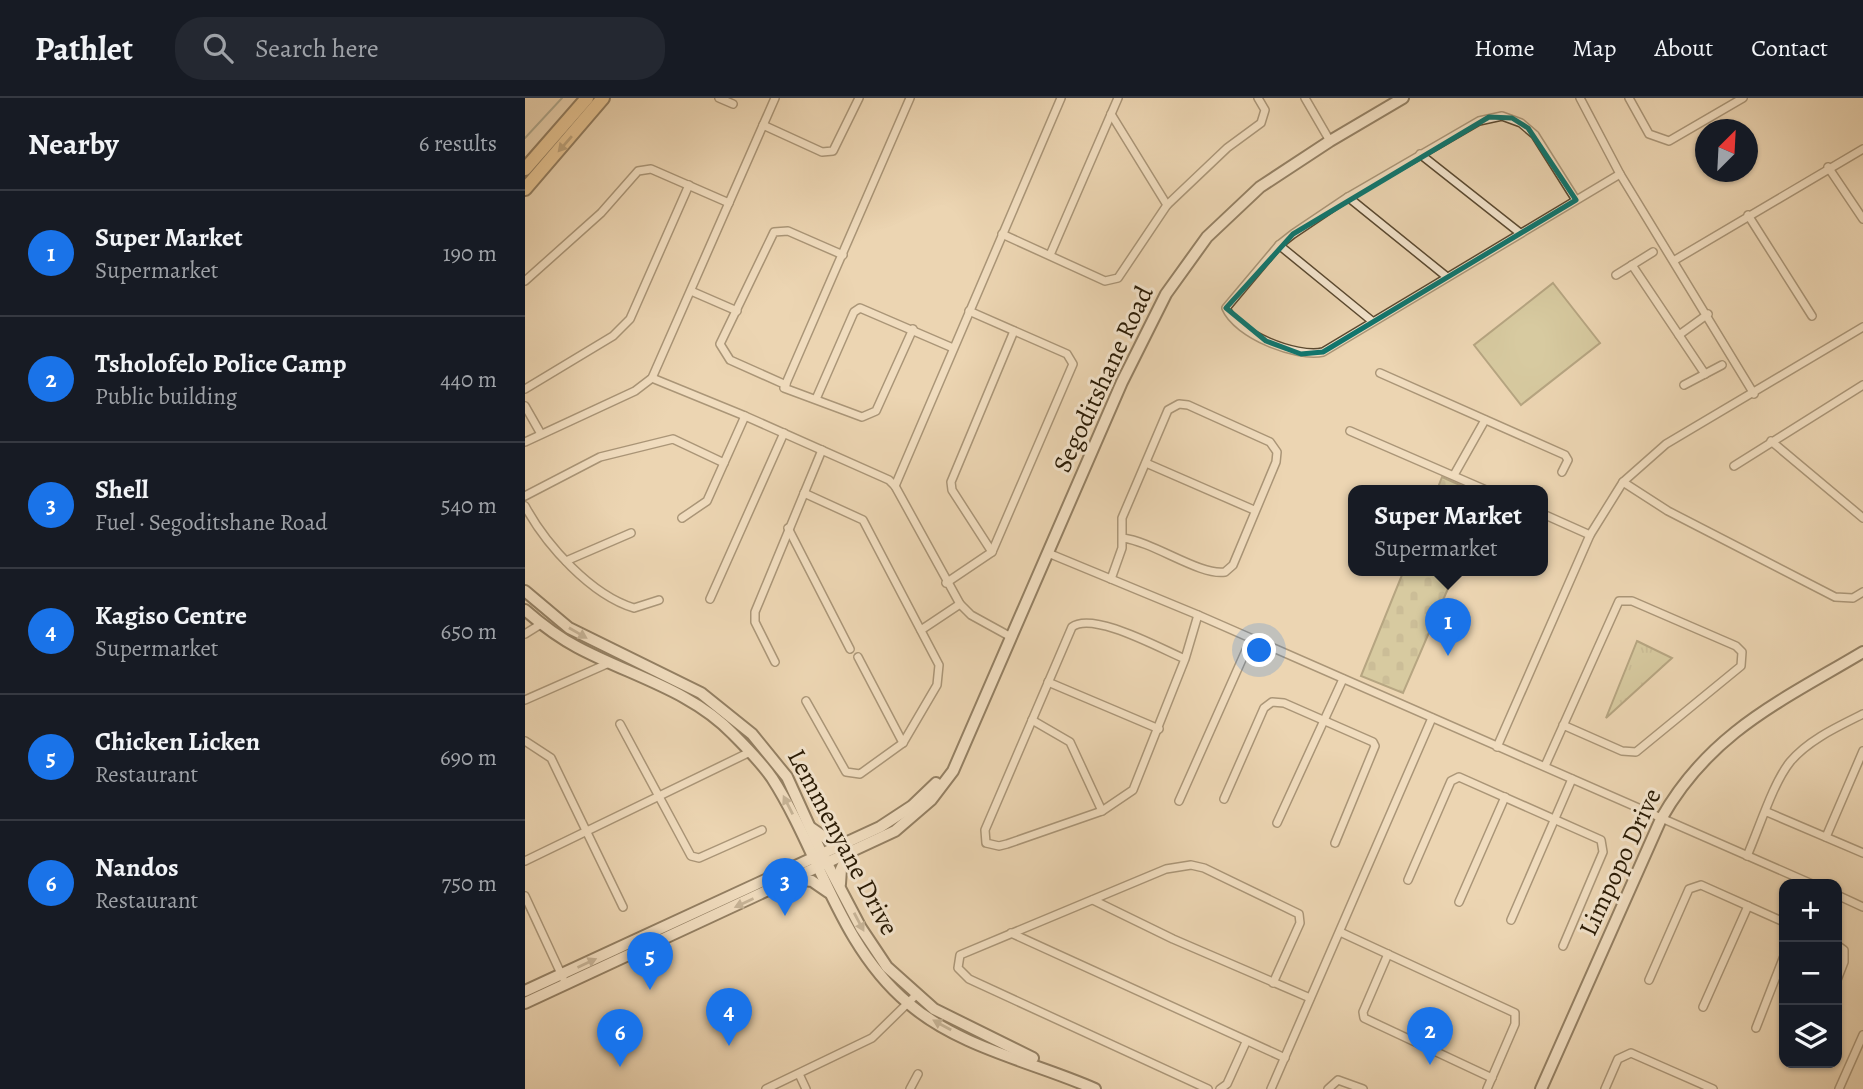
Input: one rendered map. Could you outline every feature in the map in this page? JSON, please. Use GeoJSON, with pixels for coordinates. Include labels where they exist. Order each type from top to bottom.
{"type":"FeatureCollection","features":[{"type":"Feature","properties":{"kind":"main road"},"geometry":{"type":"LineString","coordinates":[[525,169],[587,98]]}},
{"type":"Feature","properties":{"kind":"main road"},"geometry":{"type":"LineString","coordinates":[[525,188],[603,98]]}},
{"type":"Feature","properties":{"kind":"street"},"geometry":{"type":"LineString","coordinates":[[719,98],[733,104]]}},
{"type":"Feature","properties":{"kind":"street"},"geometry":{"type":"LineString","coordinates":[[525,442],[635,391],[652,379],[775,98]]}},
{"type":"Feature","properties":{"kind":"street"},"geometry":{"type":"LineString","coordinates":[[763,125],[828,153],[837,148],[859,98]]}},
{"type":"Feature","properties":{"kind":"street"},"geometry":{"type":"LineString","coordinates":[[910,98],[784,388],[862,417],[870,416],[876,411],[913,330]]}},
{"type":"Feature","properties":{"kind":"street"},"geometry":{"type":"LineString","coordinates":[[894,486],[1061,98]]}},
{"type":"Feature","properties":{"kind":"street"},"geometry":{"type":"LineString","coordinates":[[1050,255],[1118,98]]}},
{"type":"Feature","properties":{"kind":"street"},"geometry":{"type":"LineString","coordinates":[[1002,234],[1112,281],[1118,278],[1167,205],[1227,148],[1261,123],[1265,110],[1258,98]]}},
{"type":"Feature","properties":{"kind":"street"},"geometry":{"type":"LineString","coordinates":[[1305,98],[1330,141]]}},
{"type":"Feature","properties":{"kind":"street","name":"Segoditshane Road"},"geometry":{"type":"LineString","coordinates":[[525,1003],[564,980],[819,860],[895,831],[930,800],[954,767],[1140,343],[1173,284],[1207,237],[1249,197],[1330,141],[1403,98]]}},
{"type":"Feature","properties":{"kind":"street"},"geometry":{"type":"LineString","coordinates":[[1580,98],[1621,174],[1754,394]]}},
{"type":"Feature","properties":{"kind":"street"},"geometry":{"type":"LineString","coordinates":[[1629,98],[1649,134],[1669,141],[1743,98]]}},
{"type":"Feature","properties":{"kind":"street"},"geometry":{"type":"LineString","coordinates":[[1111,114],[1167,205]]}},
{"type":"Feature","properties":{"kind":"street"},"geometry":{"type":"LineString","coordinates":[[1576,200],[1535,135],[1512,118],[1502,116],[1479,121],[1348,197],[1279,245],[1226,308],[1230,316],[1266,341],[1301,354],[1323,352],[1621,174]]}},
{"type":"Feature","properties":{"kind":"street"},"geometry":{"type":"LineString","coordinates":[[1675,260],[1828,167],[1863,149]]}},
{"type":"Feature","properties":{"kind":"street"},"geometry":{"type":"LineString","coordinates":[[1420,154],[1521,233]]}},
{"type":"Feature","properties":{"kind":"street"},"geometry":{"type":"LineString","coordinates":[[1828,167],[1863,219]]}},
{"type":"Feature","properties":{"kind":"street"},"geometry":{"type":"LineString","coordinates":[[525,281],[601,214],[638,172],[651,169],[729,203]]}},
{"type":"Feature","properties":{"kind":"street"},"geometry":{"type":"LineString","coordinates":[[525,389],[613,336],[630,319],[689,185]]}},
{"type":"Feature","properties":{"kind":"street"},"geometry":{"type":"LineString","coordinates":[[1348,197],[1447,277]]}},
{"type":"Feature","properties":{"kind":"street"},"geometry":{"type":"LineString","coordinates":[[1748,215],[1812,316]]}},
{"type":"Feature","properties":{"kind":"street"},"geometry":{"type":"LineString","coordinates":[[786,385],[730,360],[723,354],[720,344],[774,232],[788,231],[843,255]]}},
{"type":"Feature","properties":{"kind":"street"},"geometry":{"type":"LineString","coordinates":[[1279,245],[1372,321]]}},
{"type":"Feature","properties":{"kind":"street"},"geometry":{"type":"LineString","coordinates":[[1616,275],[1653,252]]}},
{"type":"Feature","properties":{"kind":"street"},"geometry":{"type":"LineString","coordinates":[[1632,265],[1705,374]]}},
{"type":"Feature","properties":{"kind":"street"},"geometry":{"type":"LineString","coordinates":[[691,290],[737,311]]}},
{"type":"Feature","properties":{"kind":"street"},"geometry":{"type":"LineString","coordinates":[[816,399],[854,312],[867,309],[953,348]]}},
{"type":"Feature","properties":{"kind":"street"},"geometry":{"type":"LineString","coordinates":[[946,583],[992,552],[1073,364],[1067,354],[969,311]]}},
{"type":"Feature","properties":{"kind":"street"},"geometry":{"type":"LineString","coordinates":[[1679,335],[1707,314]]}},
{"type":"Feature","properties":{"kind":"street"},"geometry":{"type":"LineString","coordinates":[[1497,747],[1590,535],[1623,482],[1666,444],[1863,327]]}},
{"type":"Feature","properties":{"kind":"street"},"geometry":{"type":"LineString","coordinates":[[992,552],[951,491],[951,482],[1014,331]]}},
{"type":"Feature","properties":{"kind":"street"},"geometry":{"type":"LineString","coordinates":[[1685,385],[1722,365]]}},
{"type":"Feature","properties":{"kind":"street"},"geometry":{"type":"LineString","coordinates":[[1380,373],[1566,456],[1568,460],[1562,472]]}},
{"type":"Feature","properties":{"kind":"street"},"geometry":{"type":"LineString","coordinates":[[652,379],[745,416],[881,476],[894,486],[960,604],[971,615],[1011,637]]}},
{"type":"Feature","properties":{"kind":"street"},"geometry":{"type":"LineString","coordinates":[[1734,466],[1863,385]]}},
{"type":"Feature","properties":{"kind":"street"},"geometry":{"type":"LineString","coordinates":[[1111,579],[1123,538],[1122,518],[1168,410],[1179,404],[1188,405],[1270,443],[1275,448],[1276,462],[1233,565],[1225,572],[1213,572],[1150,545],[1123,538]]}},
{"type":"Feature","properties":{"kind":"street"},"geometry":{"type":"LineString","coordinates":[[525,406],[541,434]]}},
{"type":"Feature","properties":{"kind":"street"},"geometry":{"type":"LineString","coordinates":[[681,518],[707,501],[745,416]]}},
{"type":"Feature","properties":{"kind":"street"},"geometry":{"type":"LineString","coordinates":[[1454,475],[1485,420]]}},
{"type":"Feature","properties":{"kind":"street"},"geometry":{"type":"LineString","coordinates":[[1350,431],[1475,485]]}},
{"type":"Feature","properties":{"kind":"street"},"geometry":{"type":"LineString","coordinates":[[710,599],[784,433]]}},
{"type":"Feature","properties":{"kind":"street"},"geometry":{"type":"LineString","coordinates":[[525,496],[600,457],[673,439],[725,463]]}},
{"type":"Feature","properties":{"kind":"street"},"geometry":{"type":"LineString","coordinates":[[1771,441],[1863,518]]}},
{"type":"Feature","properties":{"kind":"street"},"geometry":{"type":"LineString","coordinates":[[775,662],[755,622],[755,612],[823,450]]}},
{"type":"Feature","properties":{"kind":"street"},"geometry":{"type":"LineString","coordinates":[[1146,463],[1254,510]]}},
{"type":"Feature","properties":{"kind":"street"},"geometry":{"type":"LineString","coordinates":[[1623,482],[1668,511],[1835,597],[1853,598],[1863,592]]}},
{"type":"Feature","properties":{"kind":"street"},"geometry":{"type":"LineString","coordinates":[[804,493],[863,520],[939,665],[937,685],[903,743],[860,774],[846,772],[806,701]]}},
{"type":"Feature","properties":{"kind":"street"},"geometry":{"type":"LineString","coordinates":[[525,506],[534,523],[583,578],[634,608],[659,600]]}},
{"type":"Feature","properties":{"kind":"street"},"geometry":{"type":"LineString","coordinates":[[1548,517],[1590,535]]}},
{"type":"Feature","properties":{"kind":"street"},"geometry":{"type":"LineString","coordinates":[[788,528],[850,649]]}},
{"type":"Feature","properties":{"kind":"street"},"geometry":{"type":"LineString","coordinates":[[566,561],[631,533]]}},
{"type":"Feature","properties":{"kind":"street"},"geometry":{"type":"LineString","coordinates":[[1048,553],[1198,615],[1800,879]]}},
{"type":"Feature","properties":{"kind":"street","name":"Lemmenyane Drive"},"geometry":{"type":"LineString","coordinates":[[525,591],[569,628],[684,682],[738,721],[774,758],[787,777],[804,829]]}},
{"type":"Feature","properties":{"kind":"street"},"geometry":{"type":"LineString","coordinates":[[1545,766],[1616,604],[1623,600],[1632,601],[1736,646],[1742,652],[1741,666],[1636,752],[1622,751],[1563,725]]}},
{"type":"Feature","properties":{"kind":"street"},"geometry":{"type":"LineString","coordinates":[[921,630],[960,604]]}},
{"type":"Feature","properties":{"kind":"street","name":"Lemmenyane Drive"},"geometry":{"type":"LineString","coordinates":[[525,610],[575,646],[696,705],[731,732],[771,777],[804,829],[833,896],[869,960],[912,1000],[1095,1089]]}},
{"type":"Feature","properties":{"kind":"street"},"geometry":{"type":"LineString","coordinates":[[1185,659],[1101,624],[1078,623],[1072,627],[985,830],[986,843],[999,846],[1102,811],[1133,790],[1185,659],[1198,615]]}},
{"type":"Feature","properties":{"kind":"street"},"geometry":{"type":"LineString","coordinates":[[525,635],[541,624]]}},
{"type":"Feature","properties":{"kind":"street"},"geometry":{"type":"LineString","coordinates":[[1179,801],[1251,639]]}},
{"type":"Feature","properties":{"kind":"street","name":"Limpopo Drive"},"geometry":{"type":"LineString","coordinates":[[1541,1089],[1661,819],[1695,768],[1735,730],[1863,652]]}},
{"type":"Feature","properties":{"kind":"street"},"geometry":{"type":"LineString","coordinates":[[857,657],[903,743]]}},
{"type":"Feature","properties":{"kind":"street"},"geometry":{"type":"LineString","coordinates":[[525,700],[610,662]]}},
{"type":"Feature","properties":{"kind":"street"},"geometry":{"type":"LineString","coordinates":[[1277,824],[1343,679]]}},
{"type":"Feature","properties":{"kind":"street"},"geometry":{"type":"LineString","coordinates":[[1048,682],[1159,729]]}},
{"type":"Feature","properties":{"kind":"street"},"geometry":{"type":"LineString","coordinates":[[1224,799],[1268,704],[1284,703],[1373,742],[1375,749],[1335,843]]}},
{"type":"Feature","properties":{"kind":"street"},"geometry":{"type":"LineString","coordinates":[[1747,856],[1779,778],[1796,755],[1863,714]]}},
{"type":"Feature","properties":{"kind":"street"},"geometry":{"type":"LineString","coordinates":[[1271,1089],[1432,718]]}},
{"type":"Feature","properties":{"kind":"street"},"geometry":{"type":"LineString","coordinates":[[1032,720],[1070,742],[1102,811]]}},
{"type":"Feature","properties":{"kind":"street"},"geometry":{"type":"LineString","coordinates":[[620,724],[688,855],[699,858],[762,830]]}},
{"type":"Feature","properties":{"kind":"street"},"geometry":{"type":"LineString","coordinates":[[525,741],[551,758],[623,907]]}},
{"type":"Feature","properties":{"kind":"street"},"geometry":{"type":"LineString","coordinates":[[1826,836],[1863,751]]}},
{"type":"Feature","properties":{"kind":"street"},"geometry":{"type":"LineString","coordinates":[[525,861],[750,752]]}},
{"type":"Feature","properties":{"kind":"street"},"geometry":{"type":"LineString","coordinates":[[1408,880],[1454,778],[1459,777],[1601,840],[1603,846],[1563,946]]}},
{"type":"Feature","properties":{"kind":"street"},"geometry":{"type":"LineString","coordinates":[[1511,920],[1572,779]]}},
{"type":"Feature","properties":{"kind":"street"},"geometry":{"type":"LineString","coordinates":[[1459,902],[1505,797]]}},
{"type":"Feature","properties":{"kind":"street"},"geometry":{"type":"LineString","coordinates":[[1767,812],[1863,853]]}},
{"type":"Feature","properties":{"kind":"street"},"geometry":{"type":"LineString","coordinates":[[833,896],[812,881],[789,874],[800,850],[804,829],[846,848],[840,886]]}},
{"type":"Feature","properties":{"kind":"street","name":"Lemmenyane Drive"},"geometry":{"type":"LineString","coordinates":[[819,860],[840,886],[879,956],[912,1000]]}},
{"type":"Feature","properties":{"kind":"street"},"geometry":{"type":"LineString","coordinates":[[1208,1089],[962,973],[957,960],[960,955],[1011,933],[1173,867],[1191,865],[1204,868],[1299,914],[1300,923],[1273,983]]}},
{"type":"Feature","properties":{"kind":"street"},"geometry":{"type":"LineString","coordinates":[[1649,980],[1692,887],[1701,885],[1779,920]]}},
{"type":"Feature","properties":{"kind":"street"},"geometry":{"type":"LineString","coordinates":[[525,896],[564,980]]}},
{"type":"Feature","properties":{"kind":"street"},"geometry":{"type":"LineString","coordinates":[[1842,897],[1863,907]]}},
{"type":"Feature","properties":{"kind":"street"},"geometry":{"type":"LineString","coordinates":[[1093,900],[1310,998]]}},
{"type":"Feature","properties":{"kind":"street"},"geometry":{"type":"LineString","coordinates":[[1703,1007],[1748,906]]}},
{"type":"Feature","properties":{"kind":"street"},"geometry":{"type":"LineString","coordinates":[[1340,932],[1515,1013],[1515,1024],[1487,1089]]}},
{"type":"Feature","properties":{"kind":"street"},"geometry":{"type":"LineString","coordinates":[[1011,933],[1285,1058]]}},
{"type":"Feature","properties":{"kind":"street"},"geometry":{"type":"LineString","coordinates":[[1842,949],[1845,957],[1842,966]]}},
{"type":"Feature","properties":{"kind":"street"},"geometry":{"type":"LineString","coordinates":[[1388,954],[1363,1012],[1364,1018],[1492,1078]]}},
{"type":"Feature","properties":{"kind":"street"},"geometry":{"type":"LineString","coordinates":[[1755,1028],[1779,968]]}},
{"type":"Feature","properties":{"kind":"street","name":"Segoditshane Road"},"geometry":{"type":"LineString","coordinates":[[525,991],[564,980]]}},
{"type":"Feature","properties":{"kind":"street"},"geometry":{"type":"LineString","coordinates":[[766,1089],[871,1038],[912,1000]]}},
{"type":"Feature","properties":{"kind":"street"},"geometry":{"type":"LineString","coordinates":[[1839,1089],[1863,1035]]}},
{"type":"Feature","properties":{"kind":"street"},"geometry":{"type":"LineString","coordinates":[[1220,1089],[1227,1084],[1246,1042]]}},
{"type":"Feature","properties":{"kind":"street"},"geometry":{"type":"LineString","coordinates":[[1605,1089],[1618,1059],[1631,1053],[1713,1089]]}},
{"type":"Feature","properties":{"kind":"street"},"geometry":{"type":"LineString","coordinates":[[799,1074],[806,1089]]}},
{"type":"Feature","properties":{"kind":"street"},"geometry":{"type":"LineString","coordinates":[[910,1089],[918,1074]]}},
{"type":"Feature","properties":{"kind":"street"},"geometry":{"type":"LineString","coordinates":[[1328,1089],[1338,1080],[1363,1089]]}},
{"type":"Feature","properties":{"kind":"highlighted area"},"geometry":{"type":"Polygon","coordinates":[[[1489,117],[1512,118],[1528,128],[1576,200],[1323,352],[1301,354],[1266,341],[1226,308],[1293,234],[1489,117]]]}},
{"type":"Feature","properties":{"kind":"green space"},"geometry":{"type":"Polygon","coordinates":[[[1553,283],[1600,343],[1521,405],[1474,345],[1553,283]]]}},
{"type":"Feature","properties":{"kind":"green space"},"geometry":{"type":"Polygon","coordinates":[[[1442,477],[1460,485],[1439,485],[1442,477]]]}},
{"type":"Feature","properties":{"kind":"green space"},"geometry":{"type":"Polygon","coordinates":[[[1402,576],[1453,576],[1403,693],[1361,676],[1402,576]]]}},
{"type":"Feature","properties":{"kind":"green space"},"geometry":{"type":"Polygon","coordinates":[[[1637,641],[1672,658],[1606,718],[1637,641]]]}},
{"type":"Feature","properties":{"kind":"waterway"},"geometry":{"type":"LineString","coordinates":[[525,138],[562,98]]}},
{"type":"Feature","properties":{"kind":"place","name":"Super Market"},"geometry":{"type":"Point","coordinates":[1448,656]}},
{"type":"Feature","properties":{"kind":"place","name":"Shell"},"geometry":{"type":"Point","coordinates":[785,916]}},
{"type":"Feature","properties":{"kind":"place","name":"Chicken Licken"},"geometry":{"type":"Point","coordinates":[650,990]}},
{"type":"Feature","properties":{"kind":"place","name":"Kagiso Centre"},"geometry":{"type":"Point","coordinates":[729,1046]}},
{"type":"Feature","properties":{"kind":"place","name":"Tsholofelo Police Camp"},"geometry":{"type":"Point","coordinates":[1430,1065]}},
{"type":"Feature","properties":{"kind":"place","name":"Nandos"},"geometry":{"type":"Point","coordinates":[620,1067]}}]}
